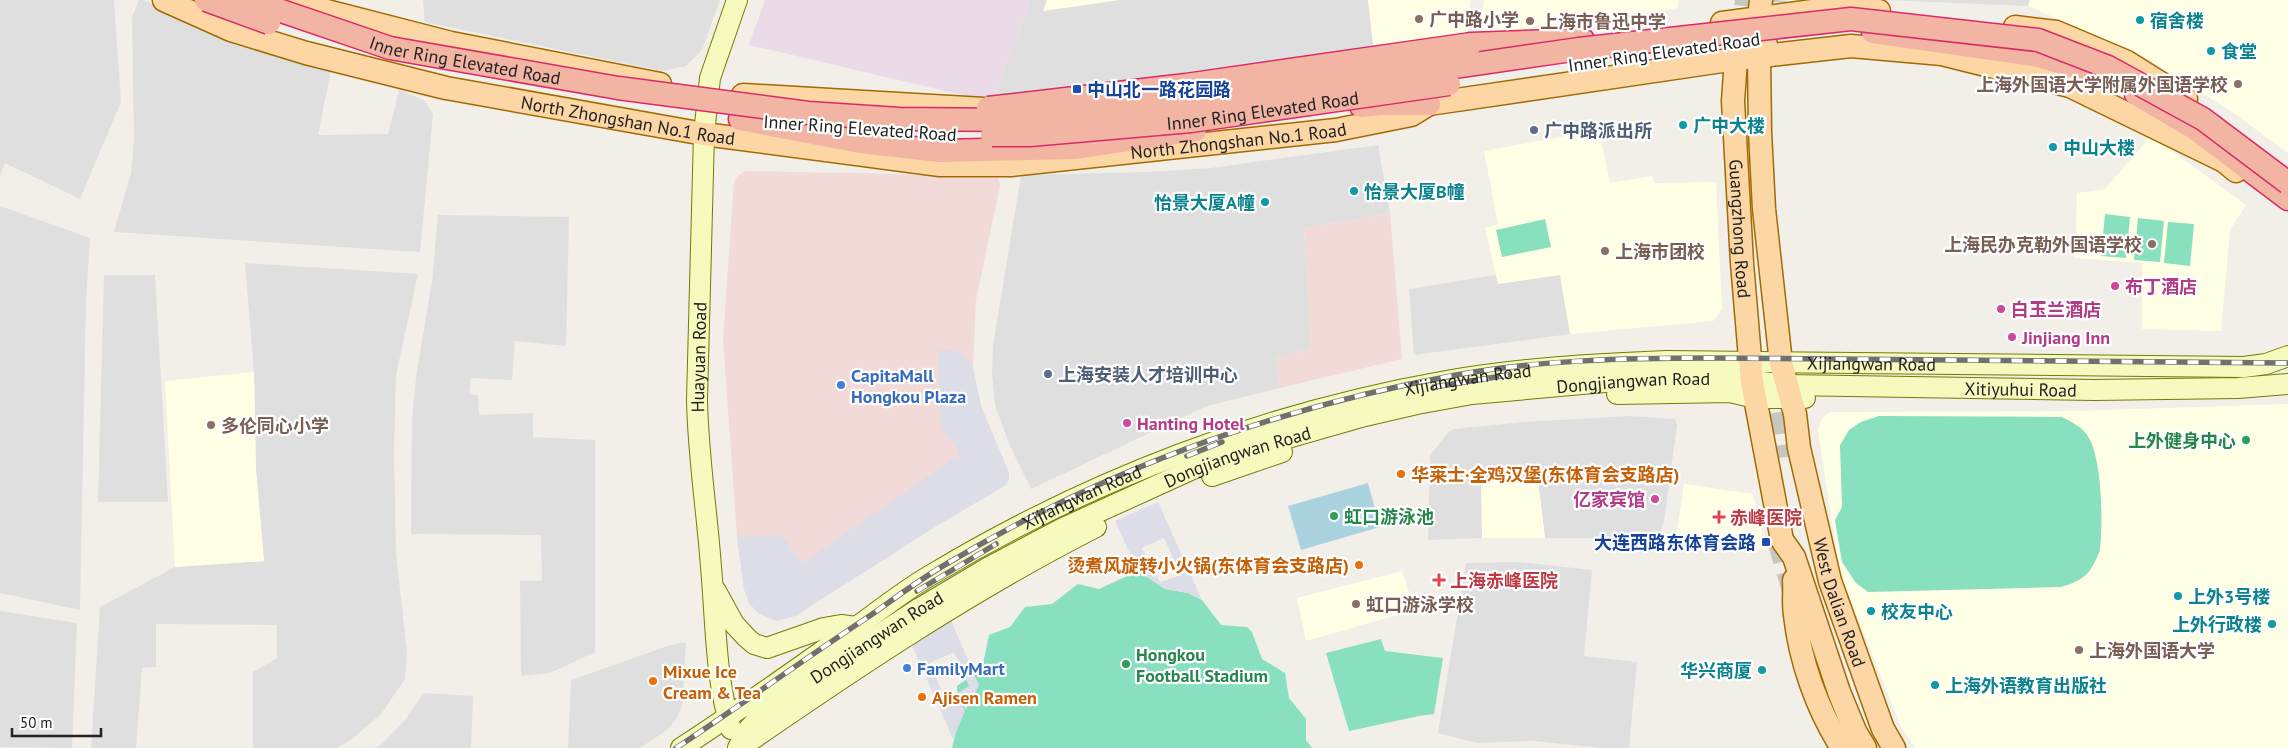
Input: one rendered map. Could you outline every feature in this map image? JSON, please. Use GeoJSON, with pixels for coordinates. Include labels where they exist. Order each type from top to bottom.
{"type":"FeatureCollection","features":[{"type":"Feature","properties":{"kind":"highway","name":"Inner Ring Elevated Road"},"geometry":{"type":"LineString","coordinates":[[206,0],[388,62],[610,102],[740,119],[912,134],[1030,136],[1192,121],[1592,61],[1816,32],[1862,30],[2034,55],[2102,74],[2194,128],[2288,199]]}},
{"type":"Feature","properties":{"kind":"highway","name":"Inner Ring Elevated Road"},"geometry":{"type":"LineString","coordinates":[[249,0],[399,50],[618,88],[808,114],[899,119],[1027,120],[1135,109],[1337,84],[1579,49],[1851,19],[2038,40],[2108,67],[2204,119],[2288,182]]}},
{"type":"Feature","properties":{"kind":"highway"},"geometry":{"type":"LineString","coordinates":[[899,119],[1186,85],[1471,44],[1590,40]]}},
{"type":"Feature","properties":{"kind":"highway"},"geometry":{"type":"LineString","coordinates":[[740,119],[860,142],[940,151],[1074,148],[1380,104],[1429,104]]}},
{"type":"Feature","properties":{"kind":"main road","name":"North Zhongshan No.1 Road"},"geometry":{"type":"LineString","coordinates":[[164,0],[240,33],[306,53],[437,86],[704,134],[940,165],[1011,165],[1336,130],[1411,115],[1429,104],[1759,56],[1851,46],[1942,54],[2070,86],[2224,160],[2288,211]]}},
{"type":"Feature","properties":{"kind":"main road"},"geometry":{"type":"LineString","coordinates":[[284,0],[451,43],[708,93],[1017,111],[1080,106],[1590,40],[1760,9],[1842,7],[2056,32],[2127,62],[2224,123],[2288,169]]}},
{"type":"Feature","properties":{"kind":"main road","name":"Huayuan Road"},"geometry":{"type":"LineString","coordinates":[[737,0],[714,62],[708,93],[704,134],[697,400],[698,439],[713,585],[721,692],[738,748]]}},
{"type":"Feature","properties":{"kind":"main road"},"geometry":{"type":"LineString","coordinates":[[1759,56],[1783,7]]}},
{"type":"Feature","properties":{"kind":"main road"},"geometry":{"type":"LineString","coordinates":[[1736,59],[1760,9]]}},
{"type":"Feature","properties":{"kind":"main road","name":"Guangzhong Road"},"geometry":{"type":"LineString","coordinates":[[1759,56],[1764,210],[1781,363]]}},
{"type":"Feature","properties":{"kind":"main road","name":"Guangzhong Road"},"geometry":{"type":"LineString","coordinates":[[1736,59],[1733,101],[1742,263],[1753,381]]}},
{"type":"Feature","properties":{"kind":"main road","name":"Xijiangwan Road"},"geometry":{"type":"LineString","coordinates":[[728,718],[929,576],[1035,516],[1095,488],[1253,428],[1399,390],[1513,371],[1616,363],[1753,381],[1781,363],[2244,367],[2266,364],[2288,356]]}},
{"type":"Feature","properties":{"kind":"main road","name":"West Dalian Road"},"geometry":{"type":"LineString","coordinates":[[1781,363],[1789,391],[1803,465],[1830,581],[1883,729],[1894,748]]}},
{"type":"Feature","properties":{"kind":"main road","name":"West Dalian Road"},"geometry":{"type":"LineString","coordinates":[[1753,381],[1782,540],[1794,557],[1839,692],[1855,731],[1865,748]]}},
{"type":"Feature","properties":{"kind":"main road","name":"Xitiyuhui Road"},"geometry":{"type":"LineString","coordinates":[[1753,381],[1789,391],[2150,400],[2288,392]]}},
{"type":"Feature","properties":{"kind":"main road","name":"Dongjiangwan Road"},"geometry":{"type":"LineString","coordinates":[[738,748],[886,648],[956,604],[1029,562],[1147,503],[1204,479],[1308,443],[1408,418],[1502,403],[1561,397],[1730,392],[1753,381]]}},
{"type":"Feature","properties":{"kind":"main road","name":"Xitiyuhui Road"},"geometry":{"type":"LineString","coordinates":[[1789,391],[2238,388],[2288,384]]}},
{"type":"Feature","properties":{"kind":"main road"},"geometry":{"type":"LineString","coordinates":[[1787,458],[1803,542],[1822,608],[1847,681],[1880,748]]}},
{"type":"Feature","properties":{"kind":"main road"},"geometry":{"type":"LineString","coordinates":[[1794,557],[1795,615],[1808,678],[1832,733],[1842,748]]}},
{"type":"Feature","properties":{"kind":"main road"},"geometry":{"type":"LineString","coordinates":[[713,585],[734,624],[754,644],[767,648],[824,628],[841,625],[856,627]]}},
{"type":"Feature","properties":{"kind":"main road"},"geometry":{"type":"LineString","coordinates":[[1831,698],[1855,748]]}},
{"type":"Feature","properties":{"kind":"main road"},"geometry":{"type":"LineString","coordinates":[[681,748],[728,718]]}},
{"type":"Feature","properties":{"kind":"shaded area"},"geometry":{"type":"Polygon","coordinates":[[[0,0],[114,0],[121,102],[80,199],[5,163],[0,176],[0,0]]]}},
{"type":"Feature","properties":{"kind":"shaded area"},"geometry":{"type":"Polygon","coordinates":[[[139,0],[143,0],[228,37],[331,70],[318,135],[388,134],[399,90],[424,100],[433,114],[420,252],[114,232],[131,173],[134,140],[132,17],[139,0]]]}},
{"type":"Feature","properties":{"kind":"shaded area"},"geometry":{"type":"Polygon","coordinates":[[[423,0],[720,0],[702,50],[686,66],[662,71],[425,22],[423,0]]]}},
{"type":"Feature","properties":{"kind":"shaded area"},"geometry":{"type":"Polygon","coordinates":[[[765,0],[1031,0],[992,102],[749,45],[765,0]]]}},
{"type":"Feature","properties":{"kind":"shaded area"},"geometry":{"type":"Polygon","coordinates":[[[1031,0],[1368,0],[1374,52],[992,102],[1031,0]]]}},
{"type":"Feature","properties":{"kind":"shaded area"},"geometry":{"type":"Polygon","coordinates":[[[1047,0],[1120,0],[1043,11],[1047,0]]]}},
{"type":"Feature","properties":{"kind":"shaded area","name":"广中路小学"},"geometry":{"type":"Polygon","coordinates":[[[1368,0],[1471,0],[1466,38],[1374,52],[1368,0]]]}},
{"type":"Feature","properties":{"kind":"shaded area","name":"上海市鲁迅中学"},"geometry":{"type":"Polygon","coordinates":[[[1484,0],[1679,0],[1678,8],[1480,34],[1484,0]]]}},
{"type":"Feature","properties":{"kind":"shaded area"},"geometry":{"type":"Polygon","coordinates":[[[1885,0],[2030,0],[2028,6],[1885,0]]]}},
{"type":"Feature","properties":{"kind":"shaded area","name":"上海外国语大学附属外国语学校"},"geometry":{"type":"Polygon","coordinates":[[[2030,0],[2288,0],[2288,153],[2232,112],[2143,56],[2028,6],[2030,0]]]}},
{"type":"Feature","properties":{"kind":"shaded area","name":"上海市团校"},"geometry":{"type":"Polygon","coordinates":[[[1599,130],[1610,183],[1652,176],[1654,183],[1716,182],[1722,309],[1713,321],[1570,334],[1560,275],[1498,284],[1485,228],[1498,224],[1484,151],[1599,130]]]}},
{"type":"Feature","properties":{"kind":"shaded area","name":"上海民办克勒外国语学校"},"geometry":{"type":"Polygon","coordinates":[[[2151,136],[2246,205],[2230,230],[2221,331],[2142,329],[2142,263],[2075,258],[2077,193],[2105,189],[2151,136]]]}},
{"type":"Feature","properties":{"kind":"shaded area"},"geometry":{"type":"Polygon","coordinates":[[[1378,145],[1390,213],[1304,228],[1311,348],[1276,358],[1280,388],[1207,406],[1031,489],[1010,446],[995,405],[992,375],[993,345],[1021,175],[1146,172],[1211,168],[1378,145]]]}},
{"type":"Feature","properties":{"kind":"shaded area"},"geometry":{"type":"Polygon","coordinates":[[[745,171],[994,176],[999,179],[1000,186],[976,300],[973,368],[981,406],[1009,473],[1009,480],[1001,488],[938,525],[795,616],[776,621],[758,613],[749,603],[744,589],[737,537],[723,339],[734,182],[745,171]]]}},
{"type":"Feature","properties":{"kind":"shaded area"},"geometry":{"type":"Polygon","coordinates":[[[0,206],[90,238],[86,300],[80,610],[0,593],[0,206]]]}},
{"type":"Feature","properties":{"kind":"shaded area"},"geometry":{"type":"Polygon","coordinates":[[[1390,213],[1402,359],[1280,388],[1276,358],[1311,348],[1304,228],[1390,213]]]}},
{"type":"Feature","properties":{"kind":"shaded area"},"geometry":{"type":"Polygon","coordinates":[[[438,215],[569,217],[566,346],[515,341],[512,380],[471,378],[469,394],[478,395],[479,415],[533,413],[533,437],[595,440],[595,652],[550,673],[521,676],[520,581],[542,581],[541,535],[411,534],[412,420],[416,377],[432,282],[438,215]]]}},
{"type":"Feature","properties":{"kind":"shaded area"},"geometry":{"type":"Polygon","coordinates":[[[245,263],[418,274],[396,375],[394,451],[396,554],[407,651],[405,679],[381,714],[351,740],[337,748],[253,748],[253,672],[277,658],[277,625],[156,624],[156,667],[142,668],[136,748],[91,748],[100,607],[175,567],[264,561],[256,470],[254,372],[245,263]]]}},
{"type":"Feature","properties":{"kind":"shaded area"},"geometry":{"type":"Polygon","coordinates":[[[104,275],[155,275],[168,502],[98,502],[104,275]]]}},
{"type":"Feature","properties":{"kind":"shaded area"},"geometry":{"type":"Polygon","coordinates":[[[1496,275],[1499,283],[1560,275],[1570,334],[1414,355],[1409,289],[1496,275]]]}},
{"type":"Feature","properties":{"kind":"shaded area"},"geometry":{"type":"Polygon","coordinates":[[[951,350],[961,353],[968,358],[973,368],[981,406],[1009,473],[1009,480],[1006,485],[938,525],[795,616],[776,621],[758,613],[749,603],[744,589],[737,537],[782,535],[802,563],[960,454],[941,426],[937,351],[951,350]]]}},
{"type":"Feature","properties":{"kind":"shaded area","name":"多伦同心小学"},"geometry":{"type":"Polygon","coordinates":[[[254,372],[256,470],[264,561],[175,567],[165,381],[254,372]]]}},
{"type":"Feature","properties":{"kind":"shaded area","name":"上海外国语大学"},"geometry":{"type":"Polygon","coordinates":[[[2288,404],[2288,748],[1916,748],[1901,727],[1840,573],[1818,431],[1821,420],[1826,415],[1831,412],[2074,411],[2288,404]]]}},
{"type":"Feature","properties":{"kind":"shaded area"},"geometry":{"type":"Polygon","coordinates":[[[1630,416],[1675,419],[1677,425],[1664,521],[1658,538],[1545,538],[1538,480],[1482,482],[1482,538],[1428,540],[1430,455],[1449,432],[1454,429],[1524,422],[1630,416]]]}},
{"type":"Feature","properties":{"kind":"shaded area"},"geometry":{"type":"Polygon","coordinates":[[[1538,480],[1545,538],[1482,538],[1481,482],[1538,480]]]}},
{"type":"Feature","properties":{"kind":"shaded area","name":"赤峰医院"},"geometry":{"type":"Polygon","coordinates":[[[1684,484],[1753,494],[1766,550],[1676,539],[1684,484]]]}},
{"type":"Feature","properties":{"kind":"shaded area"},"geometry":{"type":"Polygon","coordinates":[[[1158,502],[1202,600],[1188,593],[1165,589],[1138,571],[1115,521],[1158,502]],[[1164,538],[1142,548],[1160,582],[1181,575],[1164,538]]]}},
{"type":"Feature","properties":{"kind":"shaded area"},"geometry":{"type":"Polygon","coordinates":[[[1519,562],[1592,570],[1584,656],[1637,662],[1629,748],[1600,748],[1534,741],[1478,743],[1438,733],[1466,563],[1519,562]]]}},
{"type":"Feature","properties":{"kind":"shaded area","name":"虹口游泳学校"},"geometry":{"type":"Polygon","coordinates":[[[1402,571],[1415,610],[1306,641],[1297,598],[1402,571]]]}},
{"type":"Feature","properties":{"kind":"shaded area"},"geometry":{"type":"Polygon","coordinates":[[[0,611],[77,623],[72,748],[0,747],[0,611]]]}},
{"type":"Feature","properties":{"kind":"shaded area"},"geometry":{"type":"Polygon","coordinates":[[[949,616],[979,685],[966,710],[958,693],[969,686],[954,652],[930,663],[945,700],[957,694],[965,711],[953,739],[910,641],[949,616]]]}},
{"type":"Feature","properties":{"kind":"shaded area"},"geometry":{"type":"Polygon","coordinates":[[[686,642],[683,702],[677,718],[667,730],[640,748],[568,748],[571,680],[668,646],[686,642]]]}},
{"type":"Feature","properties":{"kind":"shaded area"},"geometry":{"type":"Polygon","coordinates":[[[424,693],[473,696],[471,748],[375,748],[382,744],[405,720],[424,693]]]}},
{"type":"Feature","properties":{"kind":"green space"},"geometry":{"type":"Polygon","coordinates":[[[2105,214],[2130,217],[2126,258],[2101,256],[2105,214]]]}},
{"type":"Feature","properties":{"kind":"green space"},"geometry":{"type":"Polygon","coordinates":[[[2138,218],[2164,221],[2160,262],[2134,260],[2138,218]]]}},
{"type":"Feature","properties":{"kind":"green space"},"geometry":{"type":"Polygon","coordinates":[[[1545,219],[1551,247],[1502,257],[1496,230],[1545,219]]]}},
{"type":"Feature","properties":{"kind":"green space"},"geometry":{"type":"Polygon","coordinates":[[[2168,222],[2194,224],[2190,266],[2164,263],[2168,222]]]}},
{"type":"Feature","properties":{"kind":"green space"},"geometry":{"type":"Polygon","coordinates":[[[1879,416],[2062,417],[2084,431],[2089,438],[2097,461],[2101,524],[2100,549],[2096,560],[2086,575],[2061,587],[1868,592],[1856,583],[1842,562],[1835,520],[1842,507],[1840,445],[1849,430],[1861,422],[1879,416]]]}},
{"type":"Feature","properties":{"kind":"green space","name":"Hongkou Football Stadium"},"geometry":{"type":"Polygon","coordinates":[[[1138,571],[1165,589],[1188,593],[1202,600],[1221,625],[1247,627],[1252,632],[1262,659],[1285,673],[1289,698],[1306,719],[1306,740],[1312,748],[952,748],[958,723],[957,686],[982,669],[989,635],[1010,627],[1025,607],[1052,604],[1078,584],[1099,589],[1138,571]]]}},
{"type":"Feature","properties":{"kind":"green space"},"geometry":{"type":"Polygon","coordinates":[[[1381,639],[1385,651],[1443,658],[1434,714],[1349,731],[1326,653],[1381,639]]]}},
{"type":"Feature","properties":{"kind":"water","name":"虹口游泳池"},"geometry":{"type":"Polygon","coordinates":[[[1368,483],[1380,527],[1301,550],[1288,506],[1368,483]]]}},
{"type":"Feature","properties":{"kind":"tunnel"},"geometry":{"type":"LineString","coordinates":[[1742,39],[1746,0]]}},
{"type":"Feature","properties":{"kind":"tunnel"},"geometry":{"type":"LineString","coordinates":[[1773,35],[1776,0]]}},
{"type":"Feature","properties":{"kind":"tunnel"},"geometry":{"type":"LineString","coordinates":[[1777,379],[1787,457]]}},
{"type":"Feature","properties":{"kind":"tunnel"},"geometry":{"type":"LineString","coordinates":[[1778,540],[1793,591],[1831,698]]}},
{"type":"Feature","properties":{"kind":"railway"},"geometry":{"type":"LineString","coordinates":[[676,748],[927,576],[1008,529],[1130,471],[1193,446],[1257,424],[1322,405],[1389,389],[1487,370],[1615,359],[1711,358],[2288,363]]}},
{"type":"Feature","properties":{"kind":"railway"},"geometry":{"type":"LineString","coordinates":[[1434,387],[1508,375]]}},
{"type":"Feature","properties":{"kind":"railway"},"geometry":{"type":"LineString","coordinates":[[1187,456],[1222,442]]}},
{"type":"Feature","properties":{"kind":"railway"},"geometry":{"type":"LineString","coordinates":[[917,591],[996,544]]}},
{"type":"Feature","properties":{"kind":"place","name":"广中路小学"},"geometry":{"type":"Point","coordinates":[1419,19]}},
{"type":"Feature","properties":{"kind":"place","name":"宿舍楼"},"geometry":{"type":"Point","coordinates":[2140,20]}},
{"type":"Feature","properties":{"kind":"place","name":"上海市鲁迅中学"},"geometry":{"type":"Point","coordinates":[1530,21]}},
{"type":"Feature","properties":{"kind":"place","name":"食堂"},"geometry":{"type":"Point","coordinates":[2211,51]}},
{"type":"Feature","properties":{"kind":"place","name":"上海外国语大学附属外国语学校"},"geometry":{"type":"Point","coordinates":[2238,84]}},
{"type":"Feature","properties":{"kind":"place","name":"中山北一路花园路"},"geometry":{"type":"Point","coordinates":[1077,89]}},
{"type":"Feature","properties":{"kind":"place","name":"广中大楼"},"geometry":{"type":"Point","coordinates":[1683,125]}},
{"type":"Feature","properties":{"kind":"place","name":"广中路派出所"},"geometry":{"type":"Point","coordinates":[1534,130]}},
{"type":"Feature","properties":{"kind":"place","name":"中山大楼"},"geometry":{"type":"Point","coordinates":[2053,147]}},
{"type":"Feature","properties":{"kind":"place","name":"怡景大厦B幢"},"geometry":{"type":"Point","coordinates":[1354,191]}},
{"type":"Feature","properties":{"kind":"place","name":"怡景大厦A幢"},"geometry":{"type":"Point","coordinates":[1265,202]}},
{"type":"Feature","properties":{"kind":"place","name":"上海民办克勒外国语学校"},"geometry":{"type":"Point","coordinates":[2152,244]}},
{"type":"Feature","properties":{"kind":"place","name":"上海市团校"},"geometry":{"type":"Point","coordinates":[1605,251]}},
{"type":"Feature","properties":{"kind":"place","name":"布丁酒店"},"geometry":{"type":"Point","coordinates":[2115,286]}},
{"type":"Feature","properties":{"kind":"place","name":"白玉兰酒店"},"geometry":{"type":"Point","coordinates":[2001,309]}},
{"type":"Feature","properties":{"kind":"place","name":"Jinjiang Inn"},"geometry":{"type":"Point","coordinates":[2012,337]}},
{"type":"Feature","properties":{"kind":"place","name":"上海安装人才培训中心"},"geometry":{"type":"Point","coordinates":[1048,374]}},
{"type":"Feature","properties":{"kind":"place","name":"CapitaMall Hongkou Plaza"},"geometry":{"type":"Point","coordinates":[841,385]}},
{"type":"Feature","properties":{"kind":"place","name":"Hanting Hotel"},"geometry":{"type":"Point","coordinates":[1127,423]}},
{"type":"Feature","properties":{"kind":"place","name":"多伦同心小学"},"geometry":{"type":"Point","coordinates":[211,425]}},
{"type":"Feature","properties":{"kind":"place","name":"上外健身中心"},"geometry":{"type":"Point","coordinates":[2246,440]}},
{"type":"Feature","properties":{"kind":"place","name":"华莱士·全鸡汉堡(东体育会支路店)"},"geometry":{"type":"Point","coordinates":[1401,474]}},
{"type":"Feature","properties":{"kind":"place","name":"亿家宾馆"},"geometry":{"type":"Point","coordinates":[1655,499]}},
{"type":"Feature","properties":{"kind":"place","name":"虹口游泳池"},"geometry":{"type":"Point","coordinates":[1334,516]}},
{"type":"Feature","properties":{"kind":"place","name":"赤峰医院"},"geometry":{"type":"Point","coordinates":[1719,517]}},
{"type":"Feature","properties":{"kind":"place","name":"大连西路东体育会路"},"geometry":{"type":"Point","coordinates":[1766,542]}},
{"type":"Feature","properties":{"kind":"place","name":"烫煮风旋转小火锅(东体育会支路店)"},"geometry":{"type":"Point","coordinates":[1359,565]}},
{"type":"Feature","properties":{"kind":"place","name":"上海赤峰医院"},"geometry":{"type":"Point","coordinates":[1439,580]}},
{"type":"Feature","properties":{"kind":"place","name":"上外3号楼"},"geometry":{"type":"Point","coordinates":[2178,596]}},
{"type":"Feature","properties":{"kind":"place","name":"虹口游泳学校"},"geometry":{"type":"Point","coordinates":[1356,604]}},
{"type":"Feature","properties":{"kind":"place","name":"校友中心"},"geometry":{"type":"Point","coordinates":[1871,611]}},
{"type":"Feature","properties":{"kind":"place","name":"上外行政楼"},"geometry":{"type":"Point","coordinates":[2272,624]}},
{"type":"Feature","properties":{"kind":"place","name":"上海外国语大学"},"geometry":{"type":"Point","coordinates":[2079,650]}},
{"type":"Feature","properties":{"kind":"place","name":"Hongkou Football Stadium"},"geometry":{"type":"Point","coordinates":[1126,664]}},
{"type":"Feature","properties":{"kind":"place","name":"FamilyMart"},"geometry":{"type":"Point","coordinates":[907,668]}},
{"type":"Feature","properties":{"kind":"place","name":"华兴商厦"},"geometry":{"type":"Point","coordinates":[1762,670]}},
{"type":"Feature","properties":{"kind":"place","name":"Mixue Ice Cream & Tea"},"geometry":{"type":"Point","coordinates":[653,681]}},
{"type":"Feature","properties":{"kind":"place","name":"上海外语教育出版社"},"geometry":{"type":"Point","coordinates":[1935,685]}},
{"type":"Feature","properties":{"kind":"place","name":"Ajisen Ramen"},"geometry":{"type":"Point","coordinates":[922,697]}}]}
